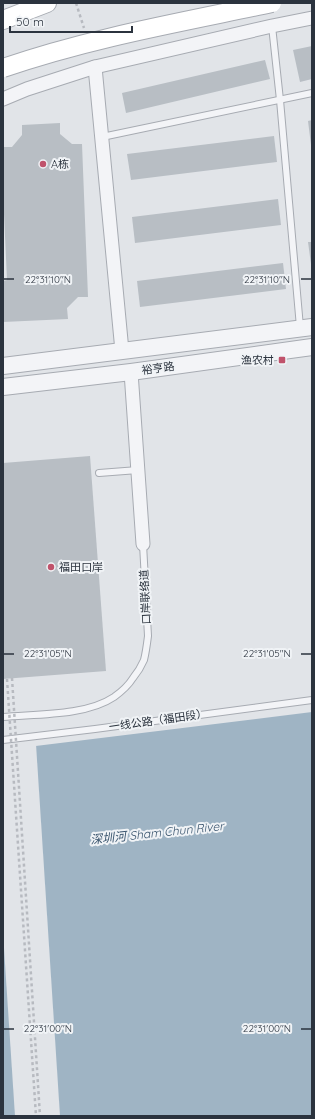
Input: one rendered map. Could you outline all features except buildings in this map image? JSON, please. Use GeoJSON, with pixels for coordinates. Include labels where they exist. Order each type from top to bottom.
{"type":"FeatureCollection","features":[{"type":"Feature","properties":{"kind":"main road"},"geometry":{"type":"LineString","coordinates":[[3,20],[47,3]]}},
{"type":"Feature","properties":{"kind":"main road"},"geometry":{"type":"LineString","coordinates":[[3,68],[77,45],[272,3]]}},
{"type":"Feature","properties":{"kind":"street"},"geometry":{"type":"LineString","coordinates":[[3,99],[27,89],[95,66],[312,18]]}},
{"type":"Feature","properties":{"kind":"street"},"geometry":{"type":"LineString","coordinates":[[95,66],[122,351]]}},
{"type":"Feature","properties":{"kind":"street","name":"裕亨路"},"geometry":{"type":"LineString","coordinates":[[3,366],[306,328]]}},
{"type":"Feature","properties":{"kind":"street","name":"裕亨路"},"geometry":{"type":"LineString","coordinates":[[3,387],[131,372],[312,347]]}},
{"type":"Feature","properties":{"kind":"street","name":"口岸联络道"},"geometry":{"type":"LineString","coordinates":[[131,372],[143,544]]}},
{"type":"Feature","properties":{"kind":"lane"},"geometry":{"type":"LineString","coordinates":[[272,26],[306,328]]}},
{"type":"Feature","properties":{"kind":"lane"},"geometry":{"type":"LineString","coordinates":[[102,137],[312,94]]}},
{"type":"Feature","properties":{"kind":"lane"},"geometry":{"type":"LineString","coordinates":[[99,473],[138,470]]}},
{"type":"Feature","properties":{"kind":"lane","name":"口岸联络道"},"geometry":{"type":"LineString","coordinates":[[3,717],[60,713],[89,708],[113,698],[131,681],[139,671],[144,660],[148,636],[143,544]]}},
{"type":"Feature","properties":{"kind":"lane","name":"一线公路（福田段）"},"geometry":{"type":"LineString","coordinates":[[3,740],[312,700]]}},
{"type":"Feature","properties":{"kind":"path"},"geometry":{"type":"LineString","coordinates":[[12,678],[40,1116]]}},
{"type":"Feature","properties":{"kind":"path"},"geometry":{"type":"LineString","coordinates":[[7,679],[36,1116]]}},
{"type":"Feature","properties":{"kind":"water","name":"深圳河 Sham Chun River"},"geometry":{"type":"Polygon","coordinates":[[[312,712],[312,1116],[3,1116],[3,750],[312,712]]]}},
{"type":"Feature","properties":{"kind":"pier"},"geometry":{"type":"Polygon","coordinates":[[[36,744],[60,1116],[15,1116],[3,933],[3,748],[36,744]]]}},
{"type":"Feature","properties":{"kind":"place","name":"A栋"},"geometry":{"type":"Point","coordinates":[43,164]}},
{"type":"Feature","properties":{"kind":"place","name":"渔农村"},"geometry":{"type":"Point","coordinates":[282,360]}},
{"type":"Feature","properties":{"kind":"place","name":"福田口岸"},"geometry":{"type":"Point","coordinates":[51,567]}}]}
